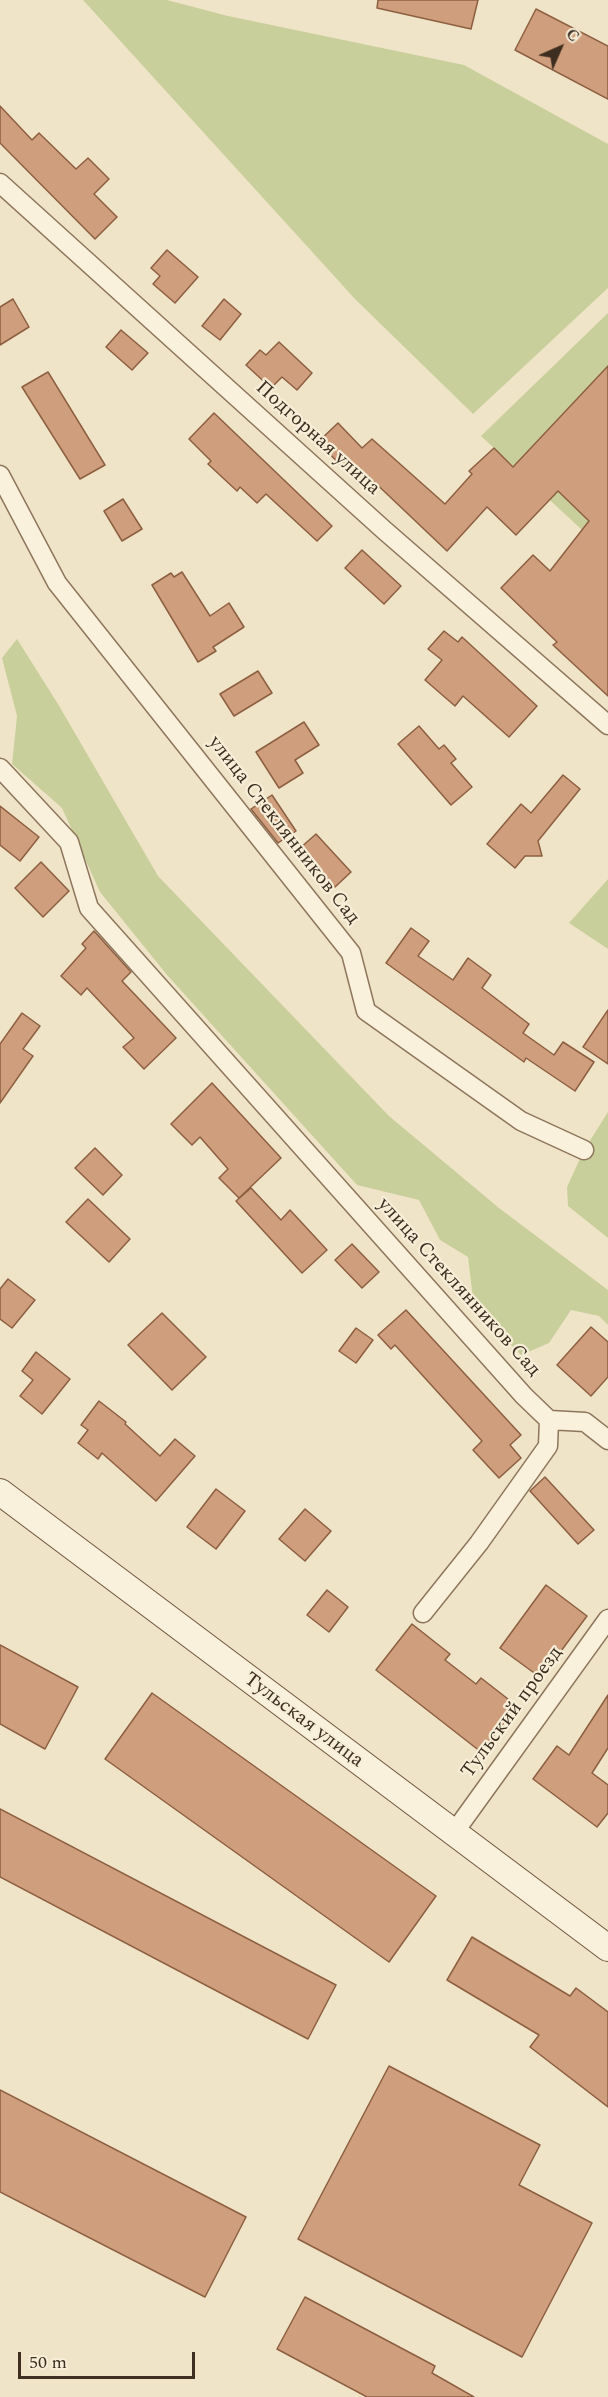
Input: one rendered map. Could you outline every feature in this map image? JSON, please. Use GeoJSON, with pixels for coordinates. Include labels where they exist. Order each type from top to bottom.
{"type":"FeatureCollection","features":[{"type":"Feature","properties":{"kind":"main road","name":"Тульская улица"},"geometry":{"type":"LineString","coordinates":[[0,1492],[453,1834],[608,1948]]}},
{"type":"Feature","properties":{"kind":"street","name":"Подгорная улица"},"geometry":{"type":"LineString","coordinates":[[0,183],[384,530],[608,725]]}},
{"type":"Feature","properties":{"kind":"street","name":"улица Стеклянников Сад"},"geometry":{"type":"LineString","coordinates":[[0,475],[57,583],[351,953],[366,1011],[521,1121],[584,1150]]}},
{"type":"Feature","properties":{"kind":"street","name":"улица Стеклянников Сад"},"geometry":{"type":"LineString","coordinates":[[0,768],[69,842],[89,908],[524,1396],[549,1420]]}},
{"type":"Feature","properties":{"kind":"street"},"geometry":{"type":"LineString","coordinates":[[423,1613],[479,1543],[548,1446],[549,1420],[585,1422],[608,1440]]}},
{"type":"Feature","properties":{"kind":"street","name":"Тульский проезд"},"geometry":{"type":"LineString","coordinates":[[453,1834],[608,1619]]}},
{"type":"Feature","properties":{"kind":"green space"},"geometry":{"type":"Polygon","coordinates":[[[83,0],[167,0],[228,16],[464,65],[608,144],[608,288],[473,414],[355,299],[83,0]]]}},
{"type":"Feature","properties":{"kind":"green space"},"geometry":{"type":"Polygon","coordinates":[[[608,313],[608,550],[582,530],[481,436],[608,313]]]}},
{"type":"Feature","properties":{"kind":"green space"},"geometry":{"type":"Polygon","coordinates":[[[17,639],[58,704],[158,876],[389,1116],[499,1208],[608,1290],[608,1325],[599,1316],[571,1310],[549,1343],[521,1355],[474,1307],[468,1257],[440,1240],[419,1200],[357,1185],[167,975],[100,892],[62,808],[12,764],[17,716],[2,658],[17,639]]]}},
{"type":"Feature","properties":{"kind":"green space"},"geometry":{"type":"Polygon","coordinates":[[[608,879],[608,949],[569,923],[608,879]]]}},
{"type":"Feature","properties":{"kind":"green space"},"geometry":{"type":"Polygon","coordinates":[[[608,1112],[608,1238],[568,1206],[567,1187],[584,1150],[608,1112]]]}},
{"type":"Feature","properties":{"kind":"building"},"geometry":{"type":"Polygon","coordinates":[[[378,0],[478,0],[471,29],[377,8],[378,0]]]}},
{"type":"Feature","properties":{"kind":"building"},"geometry":{"type":"Polygon","coordinates":[[[536,9],[608,46],[608,99],[515,50],[536,9]]]}},
{"type":"Feature","properties":{"kind":"building"},"geometry":{"type":"Polygon","coordinates":[[[0,106],[32,140],[39,133],[76,169],[88,158],[109,179],[94,194],[117,217],[95,239],[0,143],[0,106]]]}},
{"type":"Feature","properties":{"kind":"building"},"geometry":{"type":"Polygon","coordinates":[[[167,250],[198,277],[175,303],[153,284],[160,276],[151,268],[167,250]]]}},
{"type":"Feature","properties":{"kind":"building"},"geometry":{"type":"Polygon","coordinates":[[[13,299],[29,327],[0,345],[0,307],[13,299]]]}},
{"type":"Feature","properties":{"kind":"building"},"geometry":{"type":"Polygon","coordinates":[[[224,299],[241,314],[220,340],[202,326],[224,299]]]}},
{"type":"Feature","properties":{"kind":"building"},"geometry":{"type":"Polygon","coordinates":[[[121,330],[148,353],[132,370],[106,347],[121,330]]]}},
{"type":"Feature","properties":{"kind":"building"},"geometry":{"type":"Polygon","coordinates":[[[279,342],[312,373],[297,390],[282,377],[271,388],[246,365],[260,350],[266,355],[279,342]]]}},
{"type":"Feature","properties":{"kind":"building"},"geometry":{"type":"Polygon","coordinates":[[[608,366],[608,696],[553,645],[557,642],[501,588],[533,555],[550,571],[589,521],[558,491],[516,535],[487,507],[447,551],[368,476],[359,484],[318,442],[338,423],[362,448],[372,439],[445,504],[472,474],[469,471],[494,448],[513,467],[608,366]]]}},
{"type":"Feature","properties":{"kind":"building"},"geometry":{"type":"Polygon","coordinates":[[[48,372],[105,465],[80,479],[22,387],[48,372]]]}},
{"type":"Feature","properties":{"kind":"building"},"geometry":{"type":"Polygon","coordinates":[[[214,413],[332,526],[317,541],[266,494],[257,503],[240,487],[237,491],[208,464],[211,461],[189,439],[214,413]]]}},
{"type":"Feature","properties":{"kind":"building"},"geometry":{"type":"Polygon","coordinates":[[[123,499],[142,529],[122,541],[104,511],[123,499]]]}},
{"type":"Feature","properties":{"kind":"building"},"geometry":{"type":"Polygon","coordinates":[[[362,550],[401,586],[384,604],[345,568],[362,550]]]}},
{"type":"Feature","properties":{"kind":"building"},"geometry":{"type":"Polygon","coordinates":[[[182,572],[210,616],[229,603],[244,627],[213,647],[216,651],[198,662],[152,585],[171,573],[174,577],[182,572]]]}},
{"type":"Feature","properties":{"kind":"building"},"geometry":{"type":"Polygon","coordinates":[[[444,631],[458,642],[462,637],[537,706],[509,737],[463,696],[455,706],[425,680],[442,660],[428,649],[444,631]]]}},
{"type":"Feature","properties":{"kind":"building"},"geometry":{"type":"Polygon","coordinates":[[[258,671],[272,693],[234,716],[220,694],[258,671]]]}},
{"type":"Feature","properties":{"kind":"building"},"geometry":{"type":"Polygon","coordinates":[[[304,722],[319,745],[295,760],[303,773],[279,788],[256,752],[304,722]]]}},
{"type":"Feature","properties":{"kind":"building"},"geometry":{"type":"Polygon","coordinates":[[[419,726],[439,749],[444,745],[456,759],[451,763],[472,787],[451,805],[398,744],[419,726]]]}},
{"type":"Feature","properties":{"kind":"building"},"geometry":{"type":"Polygon","coordinates":[[[563,775],[580,789],[538,841],[542,856],[525,856],[515,868],[487,844],[521,804],[531,813],[563,775]]]}},
{"type":"Feature","properties":{"kind":"building"},"geometry":{"type":"Polygon","coordinates":[[[272,795],[296,831],[278,843],[251,809],[272,795]]]}},
{"type":"Feature","properties":{"kind":"building"},"geometry":{"type":"Polygon","coordinates":[[[0,806],[39,837],[20,861],[0,845],[0,806]]]}},
{"type":"Feature","properties":{"kind":"building"},"geometry":{"type":"Polygon","coordinates":[[[316,834],[351,872],[335,887],[299,849],[316,834]]]}},
{"type":"Feature","properties":{"kind":"building"},"geometry":{"type":"Polygon","coordinates":[[[41,862],[69,891],[43,917],[15,888],[41,862]]]}},
{"type":"Feature","properties":{"kind":"building"},"geometry":{"type":"Polygon","coordinates":[[[411,928],[429,941],[418,956],[453,980],[468,958],[491,975],[482,988],[529,1024],[523,1033],[554,1055],[563,1042],[594,1062],[575,1091],[526,1058],[524,1062],[386,963],[411,928]]]}},
{"type":"Feature","properties":{"kind":"building"},"geometry":{"type":"Polygon","coordinates":[[[94,931],[131,972],[122,981],[176,1038],[144,1069],[123,1047],[134,1038],[87,988],[81,995],[61,976],[86,948],[82,944],[94,931]]]}},
{"type":"Feature","properties":{"kind":"building"},"geometry":{"type":"Polygon","coordinates":[[[608,1010],[608,1064],[583,1047],[608,1010]]]}},
{"type":"Feature","properties":{"kind":"building"},"geometry":{"type":"Polygon","coordinates":[[[22,1013],[40,1026],[23,1049],[33,1056],[0,1103],[0,1044],[22,1013]]]}},
{"type":"Feature","properties":{"kind":"building"},"geometry":{"type":"Polygon","coordinates":[[[212,1083],[281,1158],[239,1198],[219,1178],[228,1169],[200,1137],[192,1145],[171,1124],[212,1083]]]}},
{"type":"Feature","properties":{"kind":"building"},"geometry":{"type":"Polygon","coordinates":[[[95,1148],[122,1175],[103,1195],[75,1168],[95,1148]]]}},
{"type":"Feature","properties":{"kind":"building"},"geometry":{"type":"Polygon","coordinates":[[[251,1188],[281,1220],[290,1210],[327,1250],[302,1273],[236,1201],[251,1188]]]}},
{"type":"Feature","properties":{"kind":"building"},"geometry":{"type":"Polygon","coordinates":[[[88,1199],[130,1239],[109,1262],[66,1222],[88,1199]]]}},
{"type":"Feature","properties":{"kind":"building"},"geometry":{"type":"Polygon","coordinates":[[[352,1244],[379,1272],[362,1288],[335,1260],[352,1244]]]}},
{"type":"Feature","properties":{"kind":"building"},"geometry":{"type":"Polygon","coordinates":[[[8,1279],[35,1300],[12,1328],[0,1319],[0,1289],[8,1279]]]}},
{"type":"Feature","properties":{"kind":"building"},"geometry":{"type":"Polygon","coordinates":[[[406,1310],[521,1435],[510,1445],[521,1458],[499,1478],[473,1450],[482,1441],[395,1345],[391,1349],[378,1335],[406,1310]]]}},
{"type":"Feature","properties":{"kind":"building"},"geometry":{"type":"Polygon","coordinates":[[[162,1313],[206,1357],[172,1390],[128,1345],[162,1313]]]}},
{"type":"Feature","properties":{"kind":"building"},"geometry":{"type":"Polygon","coordinates":[[[591,1327],[608,1342],[608,1377],[591,1396],[557,1365],[591,1327]]]}},
{"type":"Feature","properties":{"kind":"building"},"geometry":{"type":"Polygon","coordinates":[[[356,1328],[373,1340],[356,1363],[339,1351],[356,1328]]]}},
{"type":"Feature","properties":{"kind":"building"},"geometry":{"type":"Polygon","coordinates":[[[36,1352],[70,1379],[42,1414],[20,1396],[33,1380],[22,1371],[36,1352]]]}},
{"type":"Feature","properties":{"kind":"building"},"geometry":{"type":"Polygon","coordinates":[[[99,1401],[126,1422],[125,1424],[160,1456],[175,1439],[195,1456],[156,1501],[102,1453],[98,1459],[78,1443],[88,1430],[81,1425],[99,1401]]]}},
{"type":"Feature","properties":{"kind":"building"},"geometry":{"type":"Polygon","coordinates":[[[545,1477],[594,1530],[578,1544],[530,1491],[545,1477]]]}},
{"type":"Feature","properties":{"kind":"building"},"geometry":{"type":"Polygon","coordinates":[[[216,1489],[245,1511],[216,1549],[187,1527],[216,1489]]]}},
{"type":"Feature","properties":{"kind":"building"},"geometry":{"type":"Polygon","coordinates":[[[305,1509],[331,1531],[305,1561],[279,1539],[305,1509]]]}},
{"type":"Feature","properties":{"kind":"building"},"geometry":{"type":"Polygon","coordinates":[[[546,1585],[587,1616],[541,1678],[500,1648],[546,1585]]]}},
{"type":"Feature","properties":{"kind":"building"},"geometry":{"type":"Polygon","coordinates":[[[327,1590],[348,1607],[329,1632],[307,1615],[327,1590]]]}},
{"type":"Feature","properties":{"kind":"building"},"geometry":{"type":"Polygon","coordinates":[[[412,1624],[450,1654],[445,1660],[476,1684],[481,1678],[517,1706],[481,1752],[376,1670],[412,1624]]]}},
{"type":"Feature","properties":{"kind":"building"},"geometry":{"type":"Polygon","coordinates":[[[0,1645],[78,1687],[45,1749],[0,1724],[0,1645]]]}},
{"type":"Feature","properties":{"kind":"building"},"geometry":{"type":"Polygon","coordinates":[[[152,1693],[436,1896],[389,1962],[105,1759],[152,1693]]]}},
{"type":"Feature","properties":{"kind":"building"},"geometry":{"type":"Polygon","coordinates":[[[608,1695],[608,1748],[592,1773],[608,1785],[608,1813],[597,1827],[533,1779],[557,1746],[569,1755],[608,1695]]]}},
{"type":"Feature","properties":{"kind":"building"},"geometry":{"type":"Polygon","coordinates":[[[0,1809],[336,1985],[308,2039],[0,1877],[0,1809]]]}},
{"type":"Feature","properties":{"kind":"building"},"geometry":{"type":"Polygon","coordinates":[[[472,1937],[570,1996],[576,1988],[608,2012],[608,2107],[530,2047],[539,2035],[447,1980],[472,1937]]]}},
{"type":"Feature","properties":{"kind":"building"},"geometry":{"type":"Polygon","coordinates":[[[389,2066],[540,2145],[519,2185],[592,2223],[522,2357],[298,2239],[389,2066]]]}},
{"type":"Feature","properties":{"kind":"building"},"geometry":{"type":"Polygon","coordinates":[[[0,2090],[246,2217],[205,2297],[0,2192],[0,2090]]]}},
{"type":"Feature","properties":{"kind":"building"},"geometry":{"type":"Polygon","coordinates":[[[305,2297],[435,2366],[432,2373],[474,2397],[367,2397],[277,2349],[305,2297]]]}}]}
